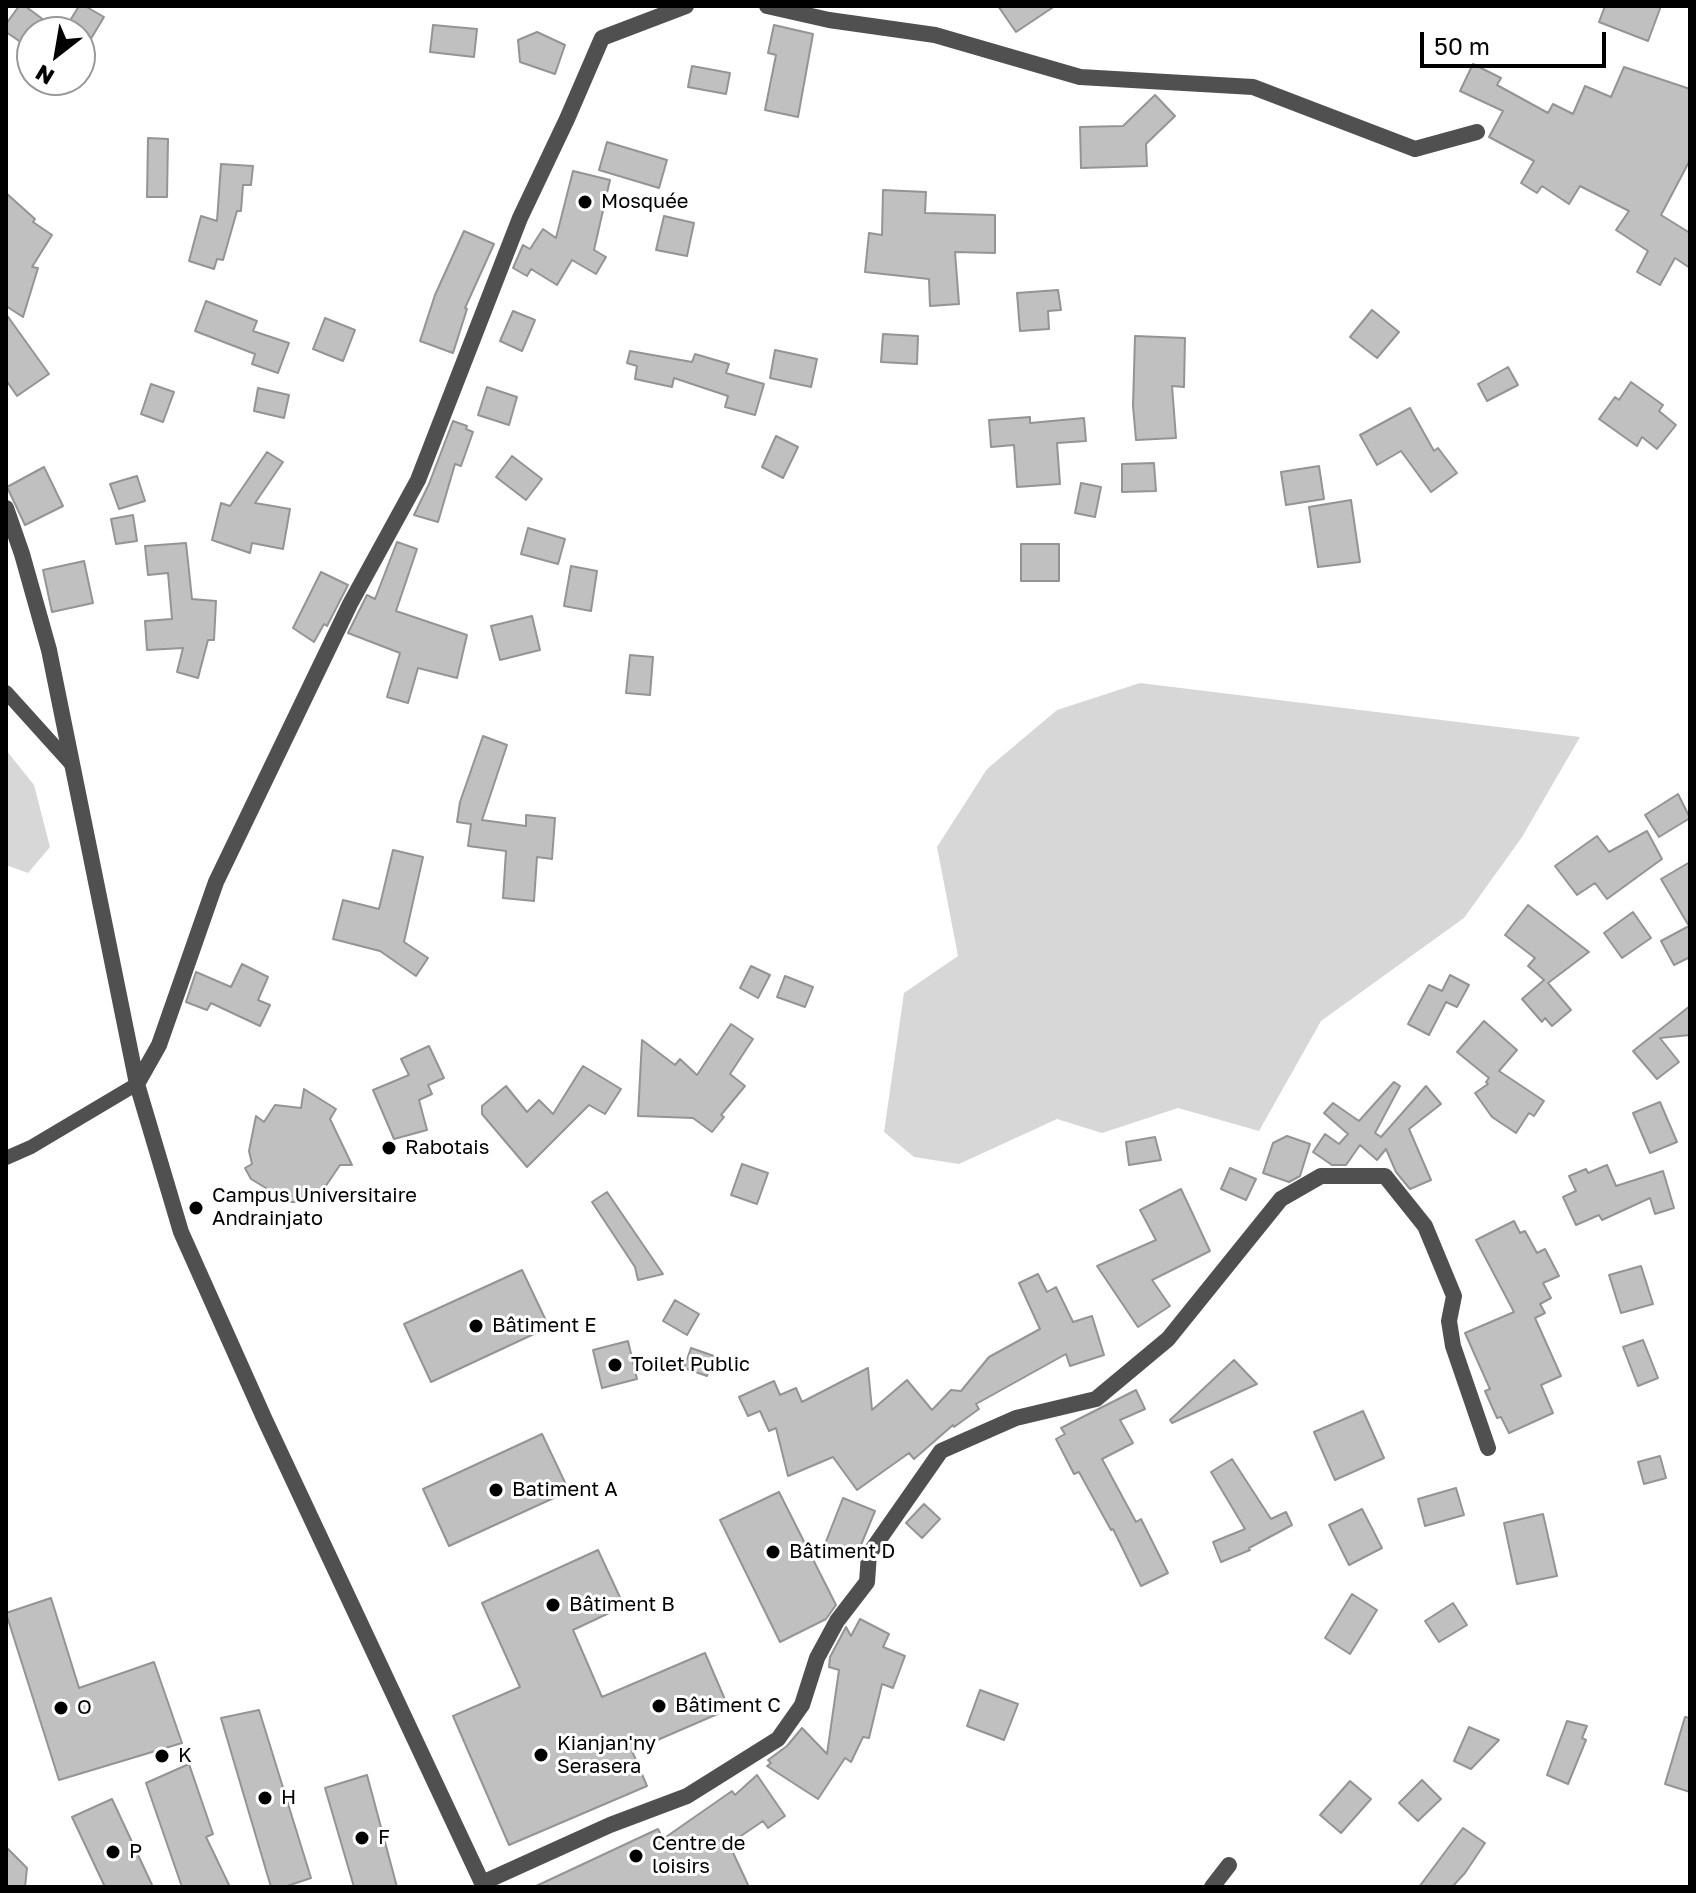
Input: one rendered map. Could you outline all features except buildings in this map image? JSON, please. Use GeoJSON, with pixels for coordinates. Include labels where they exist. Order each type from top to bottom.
{"type":"FeatureCollection","features":[{"type":"Feature","properties":{"kind":"street"},"geometry":{"type":"LineString","coordinates":[[137,1084],[159,1045],[216,882],[350,604],[418,480],[520,218],[597,47],[602,38],[686,6]]}},
{"type":"Feature","properties":{"kind":"street"},"geometry":{"type":"LineString","coordinates":[[767,6],[829,20],[935,35],[1080,77],[1253,87],[1415,149],[1477,132]]}},
{"type":"Feature","properties":{"kind":"street"},"geometry":{"type":"LineString","coordinates":[[6,508],[49,650],[137,1084],[181,1232],[265,1420],[483,1885],[610,1825],[687,1796],[778,1739],[802,1705],[817,1658],[837,1621],[867,1582],[869,1554],[941,1451],[1016,1418],[1096,1399],[1168,1339],[1281,1199],[1321,1176],[1385,1176],[1425,1226],[1454,1296],[1449,1321],[1453,1346],[1488,1448]]}},
{"type":"Feature","properties":{"kind":"street"},"geometry":{"type":"LineString","coordinates":[[1212,1887],[1229,1865]]}},
{"type":"Feature","properties":{"kind":"lane"},"geometry":{"type":"LineString","coordinates":[[6,692],[71,764]]}},
{"type":"Feature","properties":{"kind":"lane"},"geometry":{"type":"LineString","coordinates":[[6,1158],[31,1147],[137,1084]]}},
{"type":"Feature","properties":{"kind":"shaded area"},"geometry":{"type":"Polygon","coordinates":[[[1140,683],[1580,737],[1522,837],[1464,918],[1321,1021],[1259,1131],[1178,1108],[1102,1133],[1057,1119],[959,1164],[914,1157],[884,1132],[904,993],[958,956],[937,847],[987,769],[1057,710],[1140,683]]]}},
{"type":"Feature","properties":{"kind":"shaded area"},"geometry":{"type":"Polygon","coordinates":[[[6,750],[34,785],[50,847],[28,873],[6,865],[6,750]]]}},
{"type":"Feature","properties":{"kind":"place","name":"Mosquée"},"geometry":{"type":"Point","coordinates":[585,202]}},
{"type":"Feature","properties":{"kind":"place","name":"Rabotais"},"geometry":{"type":"Point","coordinates":[389,1148]}},
{"type":"Feature","properties":{"kind":"place","name":"Campus Universitaire Andrainjato"},"geometry":{"type":"Point","coordinates":[196,1208]}},
{"type":"Feature","properties":{"kind":"place","name":"Bâtiment E"},"geometry":{"type":"Point","coordinates":[476,1326]}},
{"type":"Feature","properties":{"kind":"place","name":"Toilet Public"},"geometry":{"type":"Point","coordinates":[615,1365]}},
{"type":"Feature","properties":{"kind":"place","name":"Batiment A"},"geometry":{"type":"Point","coordinates":[496,1490]}},
{"type":"Feature","properties":{"kind":"place","name":"Bâtiment D"},"geometry":{"type":"Point","coordinates":[773,1552]}},
{"type":"Feature","properties":{"kind":"place","name":"Bâtiment B"},"geometry":{"type":"Point","coordinates":[553,1605]}},
{"type":"Feature","properties":{"kind":"place","name":"Bâtiment C"},"geometry":{"type":"Point","coordinates":[659,1706]}},
{"type":"Feature","properties":{"kind":"place","name":"O"},"geometry":{"type":"Point","coordinates":[61,1708]}},
{"type":"Feature","properties":{"kind":"place","name":"Kianjan'ny Serasera"},"geometry":{"type":"Point","coordinates":[541,1755]}},
{"type":"Feature","properties":{"kind":"place","name":"K"},"geometry":{"type":"Point","coordinates":[162,1756]}},
{"type":"Feature","properties":{"kind":"place","name":"H"},"geometry":{"type":"Point","coordinates":[265,1798]}},
{"type":"Feature","properties":{"kind":"place","name":"F"},"geometry":{"type":"Point","coordinates":[362,1838]}},
{"type":"Feature","properties":{"kind":"place","name":"P"},"geometry":{"type":"Point","coordinates":[113,1852]}},
{"type":"Feature","properties":{"kind":"place","name":"Centre de loisirs"},"geometry":{"type":"Point","coordinates":[636,1856]}}]}
